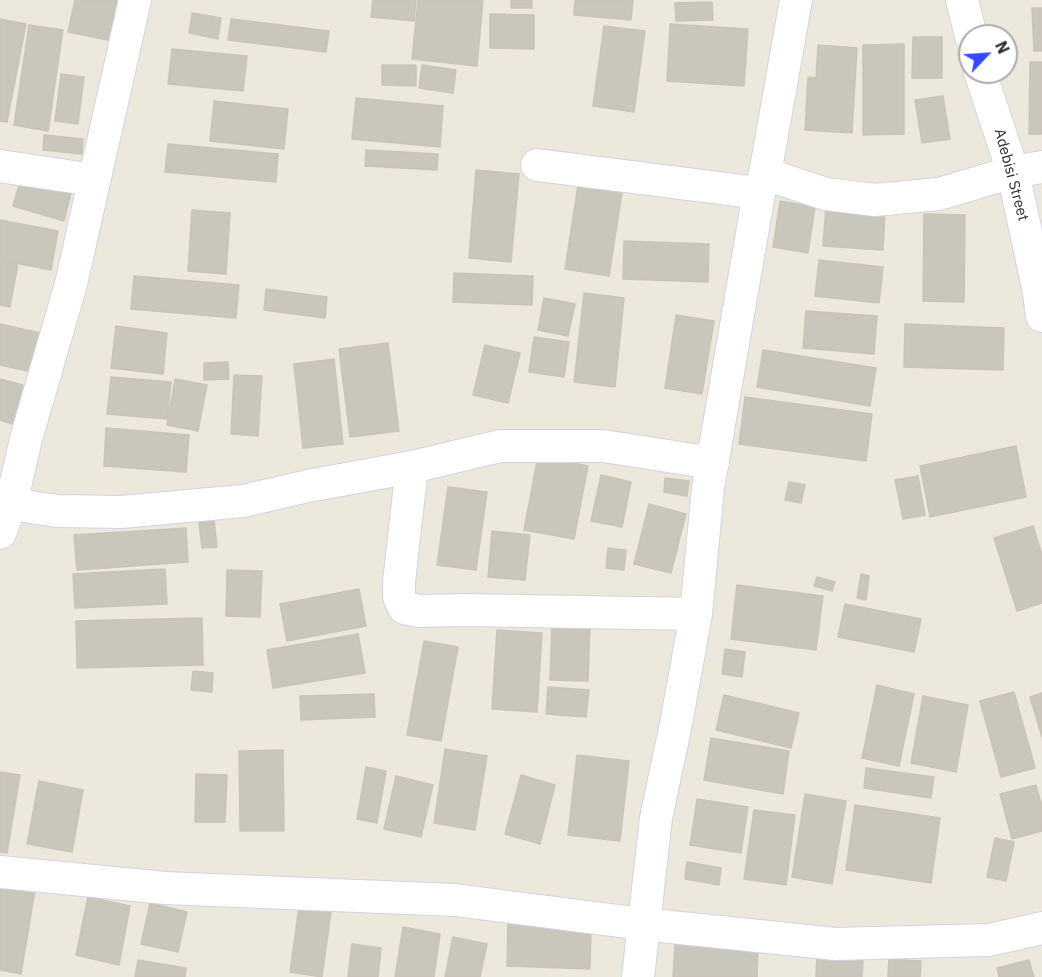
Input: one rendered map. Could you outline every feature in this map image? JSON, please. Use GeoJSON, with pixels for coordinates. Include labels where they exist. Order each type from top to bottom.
{"type":"FeatureCollection","features":[{"type":"Feature","properties":{"kind":"street"},"geometry":{"type":"LineString","coordinates":[[0,533],[11,504],[26,439],[71,284],[135,0]]}},
{"type":"Feature","properties":{"kind":"street"},"geometry":{"type":"LineString","coordinates":[[638,977],[642,924],[656,818],[696,614],[708,488],[796,0]]}},
{"type":"Feature","properties":{"kind":"street"},"geometry":{"type":"LineString","coordinates":[[962,0],[968,24]]}},
{"type":"Feature","properties":{"kind":"street","name":"Adebisi Street"},"geometry":{"type":"LineString","coordinates":[[986,84],[1028,170],[1042,316]]}},
{"type":"Feature","properties":{"kind":"street"},"geometry":{"type":"LineString","coordinates":[[537,165],[762,184],[875,200],[939,194],[1028,170]]}},
{"type":"Feature","properties":{"kind":"street"},"geometry":{"type":"LineString","coordinates":[[0,166],[94,180]]}},
{"type":"Feature","properties":{"kind":"street"},"geometry":{"type":"LineString","coordinates":[[11,504],[57,511],[121,512],[243,501],[308,486],[412,467],[500,446],[603,446],[713,463]]}},
{"type":"Feature","properties":{"kind":"street"},"geometry":{"type":"LineString","coordinates":[[412,467],[399,582],[399,597],[404,608],[419,611],[696,614]]}},
{"type":"Feature","properties":{"kind":"street"},"geometry":{"type":"LineString","coordinates":[[0,872],[165,888],[455,900],[642,924],[836,944],[989,940],[1042,928]]}},
{"type":"Feature","properties":{"kind":"building"},"geometry":{"type":"Polygon","coordinates":[[[75,0],[117,0],[108,40],[68,32],[75,0]]]}},
{"type":"Feature","properties":{"kind":"building"},"geometry":{"type":"Polygon","coordinates":[[[373,0],[416,0],[414,21],[371,17],[373,0]]]}},
{"type":"Feature","properties":{"kind":"building"},"geometry":{"type":"Polygon","coordinates":[[[418,0],[483,0],[477,66],[412,59],[418,0]]]}},
{"type":"Feature","properties":{"kind":"building"},"geometry":{"type":"Polygon","coordinates":[[[511,0],[532,0],[532,8],[511,8],[511,0]]]}},
{"type":"Feature","properties":{"kind":"building"},"geometry":{"type":"Polygon","coordinates":[[[575,0],[633,0],[631,20],[574,15],[575,0]]]}},
{"type":"Feature","properties":{"kind":"building"},"geometry":{"type":"Polygon","coordinates":[[[712,2],[713,20],[676,21],[675,3],[712,2]]]}},
{"type":"Feature","properties":{"kind":"building"},"geometry":{"type":"Polygon","coordinates":[[[1032,8],[1042,8],[1042,51],[1034,51],[1032,8]]]}},
{"type":"Feature","properties":{"kind":"building"},"geometry":{"type":"Polygon","coordinates":[[[192,13],[221,18],[218,39],[189,33],[192,13]]]}},
{"type":"Feature","properties":{"kind":"building"},"geometry":{"type":"Polygon","coordinates":[[[490,14],[534,15],[534,49],[490,48],[490,14]]]}},
{"type":"Feature","properties":{"kind":"building"},"geometry":{"type":"Polygon","coordinates":[[[0,19],[26,24],[7,122],[0,121],[0,19]]]}},
{"type":"Feature","properties":{"kind":"building"},"geometry":{"type":"Polygon","coordinates":[[[231,19],[329,31],[326,52],[228,40],[231,19]]]}},
{"type":"Feature","properties":{"kind":"building"},"geometry":{"type":"Polygon","coordinates":[[[670,24],[748,29],[744,86],[667,81],[670,24]]]}},
{"type":"Feature","properties":{"kind":"building"},"geometry":{"type":"Polygon","coordinates":[[[29,25],[63,30],[48,131],[14,125],[29,25]]]}},
{"type":"Feature","properties":{"kind":"building"},"geometry":{"type":"Polygon","coordinates":[[[604,26],[645,31],[634,112],[593,106],[604,26]]]}},
{"type":"Feature","properties":{"kind":"building"},"geometry":{"type":"Polygon","coordinates":[[[913,37],[942,37],[942,78],[912,78],[913,37]]]}},
{"type":"Feature","properties":{"kind":"building"},"geometry":{"type":"Polygon","coordinates":[[[904,44],[904,134],[863,135],[863,45],[904,44]]]}},
{"type":"Feature","properties":{"kind":"building"},"geometry":{"type":"Polygon","coordinates":[[[818,45],[857,48],[852,133],[805,130],[808,77],[816,78],[818,45]]]}},
{"type":"Feature","properties":{"kind":"building"},"geometry":{"type":"Polygon","coordinates":[[[172,49],[247,56],[243,91],[168,84],[172,49]]]}},
{"type":"Feature","properties":{"kind":"building"},"geometry":{"type":"Polygon","coordinates":[[[1030,62],[1042,62],[1042,134],[1029,134],[1030,62]]]}},
{"type":"Feature","properties":{"kind":"building"},"geometry":{"type":"Polygon","coordinates":[[[382,65],[416,65],[416,86],[382,85],[382,65]]]}},
{"type":"Feature","properties":{"kind":"building"},"geometry":{"type":"Polygon","coordinates":[[[422,65],[456,70],[453,93],[419,88],[422,65]]]}},
{"type":"Feature","properties":{"kind":"building"},"geometry":{"type":"Polygon","coordinates":[[[61,74],[84,77],[78,124],[55,121],[61,74]]]}},
{"type":"Feature","properties":{"kind":"building"},"geometry":{"type":"Polygon","coordinates":[[[943,96],[950,139],[922,143],[915,100],[943,96]]]}},
{"type":"Feature","properties":{"kind":"building"},"geometry":{"type":"Polygon","coordinates":[[[356,98],[443,106],[440,147],[352,139],[356,98]]]}},
{"type":"Feature","properties":{"kind":"building"},"geometry":{"type":"Polygon","coordinates":[[[214,101],[288,109],[284,149],[210,141],[214,101]]]}},
{"type":"Feature","properties":{"kind":"building"},"geometry":{"type":"Polygon","coordinates":[[[44,135],[83,139],[82,154],[43,150],[44,135]]]}},
{"type":"Feature","properties":{"kind":"building"},"geometry":{"type":"Polygon","coordinates":[[[168,144],[278,154],[276,182],[165,172],[168,144]]]}},
{"type":"Feature","properties":{"kind":"building"},"geometry":{"type":"Polygon","coordinates":[[[366,150],[438,154],[437,170],[365,166],[366,150]]]}},
{"type":"Feature","properties":{"kind":"building"},"geometry":{"type":"Polygon","coordinates":[[[476,170],[519,174],[511,262],[469,258],[476,170]]]}},
{"type":"Feature","properties":{"kind":"building"},"geometry":{"type":"Polygon","coordinates":[[[22,175],[72,189],[64,221],[13,206],[22,175]]]}},
{"type":"Feature","properties":{"kind":"building"},"geometry":{"type":"Polygon","coordinates":[[[579,179],[623,186],[609,276],[565,269],[579,179]]]}},
{"type":"Feature","properties":{"kind":"building"},"geometry":{"type":"Polygon","coordinates":[[[780,201],[815,207],[808,253],[773,247],[780,201]]]}},
{"type":"Feature","properties":{"kind":"building"},"geometry":{"type":"Polygon","coordinates":[[[826,206],[885,210],[883,250],[823,246],[826,206]]]}},
{"type":"Feature","properties":{"kind":"building"},"geometry":{"type":"Polygon","coordinates":[[[192,210],[230,213],[226,274],[188,271],[192,210]]]}},
{"type":"Feature","properties":{"kind":"building"},"geometry":{"type":"Polygon","coordinates":[[[924,214],[965,215],[964,302],[923,301],[924,214]]]}},
{"type":"Feature","properties":{"kind":"building"},"geometry":{"type":"Polygon","coordinates":[[[0,220],[58,231],[51,270],[0,260],[0,220]]]}},
{"type":"Feature","properties":{"kind":"building"},"geometry":{"type":"Polygon","coordinates":[[[624,241],[709,244],[708,282],[623,279],[624,241]]]}},
{"type":"Feature","properties":{"kind":"building"},"geometry":{"type":"Polygon","coordinates":[[[0,260],[18,263],[10,307],[0,305],[0,260]]]}},
{"type":"Feature","properties":{"kind":"building"},"geometry":{"type":"Polygon","coordinates":[[[819,260],[883,267],[879,303],[815,296],[819,260]]]}},
{"type":"Feature","properties":{"kind":"building"},"geometry":{"type":"Polygon","coordinates":[[[454,273],[533,276],[532,305],[453,302],[454,273]]]}},
{"type":"Feature","properties":{"kind":"building"},"geometry":{"type":"Polygon","coordinates":[[[134,276],[239,285],[236,318],[131,309],[134,276]]]}},
{"type":"Feature","properties":{"kind":"building"},"geometry":{"type":"Polygon","coordinates":[[[266,289],[327,297],[325,318],[264,310],[266,289]]]}},
{"type":"Feature","properties":{"kind":"building"},"geometry":{"type":"Polygon","coordinates":[[[584,293],[624,298],[615,387],[574,382],[584,293]]]}},
{"type":"Feature","properties":{"kind":"building"},"geometry":{"type":"Polygon","coordinates":[[[544,298],[575,304],[568,336],[538,330],[544,298]]]}},
{"type":"Feature","properties":{"kind":"building"},"geometry":{"type":"Polygon","coordinates":[[[806,311],[877,316],[874,354],[803,348],[806,311]]]}},
{"type":"Feature","properties":{"kind":"building"},"geometry":{"type":"Polygon","coordinates":[[[676,315],[714,321],[702,394],[665,388],[676,315]]]}},
{"type":"Feature","properties":{"kind":"building"},"geometry":{"type":"Polygon","coordinates":[[[0,324],[40,333],[32,372],[0,365],[0,324]]]}},
{"type":"Feature","properties":{"kind":"building"},"geometry":{"type":"Polygon","coordinates":[[[905,324],[1004,328],[1003,370],[904,367],[905,324]]]}},
{"type":"Feature","properties":{"kind":"building"},"geometry":{"type":"Polygon","coordinates":[[[116,326],[167,333],[163,374],[111,368],[116,326]]]}},
{"type":"Feature","properties":{"kind":"building"},"geometry":{"type":"Polygon","coordinates":[[[534,337],[569,342],[564,377],[529,372],[534,337]]]}},
{"type":"Feature","properties":{"kind":"building"},"geometry":{"type":"Polygon","coordinates":[[[388,343],[399,431],[350,437],[339,349],[388,343]]]}},
{"type":"Feature","properties":{"kind":"building"},"geometry":{"type":"Polygon","coordinates":[[[485,345],[520,353],[508,403],[473,395],[485,345]]]}},
{"type":"Feature","properties":{"kind":"building"},"geometry":{"type":"Polygon","coordinates":[[[763,350],[876,368],[870,406],[757,387],[763,350]]]}},
{"type":"Feature","properties":{"kind":"building"},"geometry":{"type":"Polygon","coordinates":[[[334,359],[343,444],[303,448],[294,364],[334,359]]]}},
{"type":"Feature","properties":{"kind":"building"},"geometry":{"type":"Polygon","coordinates":[[[228,362],[229,379],[204,380],[204,363],[228,362]]]}},
{"type":"Feature","properties":{"kind":"building"},"geometry":{"type":"Polygon","coordinates":[[[234,375],[262,376],[258,436],[231,434],[234,375]]]}},
{"type":"Feature","properties":{"kind":"building"},"geometry":{"type":"Polygon","coordinates":[[[111,377],[171,382],[167,419],[107,414],[111,377]]]}},
{"type":"Feature","properties":{"kind":"building"},"geometry":{"type":"Polygon","coordinates":[[[0,379],[23,385],[12,424],[0,420],[0,379]]]}},
{"type":"Feature","properties":{"kind":"building"},"geometry":{"type":"Polygon","coordinates":[[[175,379],[207,385],[198,431],[167,425],[175,379]]]}},
{"type":"Feature","properties":{"kind":"building"},"geometry":{"type":"Polygon","coordinates":[[[745,397],[872,414],[866,461],[739,444],[745,397]]]}},
{"type":"Feature","properties":{"kind":"building"},"geometry":{"type":"Polygon","coordinates":[[[106,428],[189,435],[186,472],[104,466],[106,428]]]}},
{"type":"Feature","properties":{"kind":"building"},"geometry":{"type":"Polygon","coordinates":[[[1016,446],[1026,497],[930,517],[920,466],[1016,446]]]}},
{"type":"Feature","properties":{"kind":"building"},"geometry":{"type":"Polygon","coordinates":[[[538,456],[588,466],[574,539],[524,530],[538,456]]]}},
{"type":"Feature","properties":{"kind":"building"},"geometry":{"type":"Polygon","coordinates":[[[601,475],[631,482],[622,527],[591,521],[601,475]]]}},
{"type":"Feature","properties":{"kind":"building"},"geometry":{"type":"Polygon","coordinates":[[[918,476],[925,515],[903,519],[895,480],[918,476]]]}},
{"type":"Feature","properties":{"kind":"building"},"geometry":{"type":"Polygon","coordinates":[[[665,478],[689,481],[687,496],[664,492],[665,478]]]}},
{"type":"Feature","properties":{"kind":"building"},"geometry":{"type":"Polygon","coordinates":[[[789,482],[805,485],[801,503],[785,500],[789,482]]]}},
{"type":"Feature","properties":{"kind":"building"},"geometry":{"type":"Polygon","coordinates":[[[448,487],[487,492],[476,570],[437,565],[448,487]]]}},
{"type":"Feature","properties":{"kind":"building"},"geometry":{"type":"Polygon","coordinates":[[[649,504],[686,514],[671,573],[634,564],[649,504]]]}},
{"type":"Feature","properties":{"kind":"building"},"geometry":{"type":"Polygon","coordinates":[[[214,520],[217,547],[202,548],[199,522],[214,520]]]}},
{"type":"Feature","properties":{"kind":"building"},"geometry":{"type":"Polygon","coordinates":[[[1033,526],[1042,555],[1042,603],[1017,611],[994,538],[1033,526]]]}},
{"type":"Feature","properties":{"kind":"building"},"geometry":{"type":"Polygon","coordinates":[[[186,528],[188,562],[77,570],[74,535],[186,528]]]}},
{"type":"Feature","properties":{"kind":"building"},"geometry":{"type":"Polygon","coordinates":[[[492,531],[530,535],[525,580],[488,577],[492,531]]]}},
{"type":"Feature","properties":{"kind":"building"},"geometry":{"type":"Polygon","coordinates":[[[608,548],[626,550],[624,570],[606,568],[608,548]]]}},
{"type":"Feature","properties":{"kind":"building"},"geometry":{"type":"Polygon","coordinates":[[[165,569],[167,604],[75,608],[73,574],[165,569]]]}},
{"type":"Feature","properties":{"kind":"building"},"geometry":{"type":"Polygon","coordinates":[[[227,570],[262,571],[260,617],[226,616],[227,570]]]}},
{"type":"Feature","properties":{"kind":"building"},"geometry":{"type":"Polygon","coordinates":[[[861,574],[869,576],[866,600],[857,598],[861,574]]]}},
{"type":"Feature","properties":{"kind":"building"},"geometry":{"type":"Polygon","coordinates":[[[817,577],[835,582],[832,591],[814,586],[817,577]]]}},
{"type":"Feature","properties":{"kind":"building"},"geometry":{"type":"Polygon","coordinates":[[[737,585],[823,596],[816,650],[731,639],[737,585]]]}},
{"type":"Feature","properties":{"kind":"building"},"geometry":{"type":"Polygon","coordinates":[[[359,589],[366,626],[287,641],[280,604],[359,589]]]}},
{"type":"Feature","properties":{"kind":"building"},"geometry":{"type":"Polygon","coordinates":[[[845,604],[921,619],[914,652],[838,637],[845,604]]]}},
{"type":"Feature","properties":{"kind":"building"},"geometry":{"type":"Polygon","coordinates":[[[202,618],[203,665],[77,668],[76,621],[202,618]]]}},
{"type":"Feature","properties":{"kind":"building"},"geometry":{"type":"Polygon","coordinates":[[[552,621],[590,621],[588,681],[550,680],[552,621]]]}},
{"type":"Feature","properties":{"kind":"building"},"geometry":{"type":"Polygon","coordinates":[[[497,630],[542,633],[537,712],[492,709],[497,630]]]}},
{"type":"Feature","properties":{"kind":"building"},"geometry":{"type":"Polygon","coordinates":[[[358,634],[365,673],[273,688],[267,650],[358,634]]]}},
{"type":"Feature","properties":{"kind":"building"},"geometry":{"type":"Polygon","coordinates":[[[424,641],[458,647],[441,741],[407,735],[424,641]]]}},
{"type":"Feature","properties":{"kind":"building"},"geometry":{"type":"Polygon","coordinates":[[[725,649],[745,652],[742,677],[722,674],[725,649]]]}},
{"type":"Feature","properties":{"kind":"building"},"geometry":{"type":"Polygon","coordinates":[[[193,671],[213,673],[212,692],[191,690],[193,671]]]}},
{"type":"Feature","properties":{"kind":"building"},"geometry":{"type":"Polygon","coordinates":[[[877,685],[914,694],[899,766],[862,758],[877,685]]]}},
{"type":"Feature","properties":{"kind":"building"},"geometry":{"type":"Polygon","coordinates":[[[548,687],[589,690],[586,717],[546,714],[548,687]]]}},
{"type":"Feature","properties":{"kind":"building"},"geometry":{"type":"Polygon","coordinates":[[[1014,692],[1035,768],[1001,777],[980,701],[1014,692]]]}},
{"type":"Feature","properties":{"kind":"building"},"geometry":{"type":"Polygon","coordinates":[[[1042,693],[1042,737],[1030,697],[1042,693]]]}},
{"type":"Feature","properties":{"kind":"building"},"geometry":{"type":"Polygon","coordinates":[[[374,694],[375,717],[301,720],[300,696],[374,694]]]}},
{"type":"Feature","properties":{"kind":"building"},"geometry":{"type":"Polygon","coordinates":[[[724,695],[799,713],[791,748],[716,730],[724,695]]]}},
{"type":"Feature","properties":{"kind":"building"},"geometry":{"type":"Polygon","coordinates":[[[923,696],[968,705],[956,772],[911,763],[923,696]]]}},
{"type":"Feature","properties":{"kind":"building"},"geometry":{"type":"Polygon","coordinates":[[[711,738],[789,751],[783,794],[704,780],[711,738]]]}},
{"type":"Feature","properties":{"kind":"building"},"geometry":{"type":"Polygon","coordinates":[[[445,749],[487,756],[475,830],[434,823],[445,749]]]}},
{"type":"Feature","properties":{"kind":"building"},"geometry":{"type":"Polygon","coordinates":[[[283,750],[284,831],[240,831],[239,751],[283,750]]]}},
{"type":"Feature","properties":{"kind":"building"},"geometry":{"type":"Polygon","coordinates":[[[577,755],[629,761],[620,841],[568,835],[577,755]]]}},
{"type":"Feature","properties":{"kind":"building"},"geometry":{"type":"Polygon","coordinates":[[[366,767],[386,771],[377,823],[357,819],[366,767]]]}},
{"type":"Feature","properties":{"kind":"building"},"geometry":{"type":"Polygon","coordinates":[[[866,768],[934,777],[931,798],[864,788],[866,768]]]}},
{"type":"Feature","properties":{"kind":"building"},"geometry":{"type":"Polygon","coordinates":[[[0,772],[20,775],[7,853],[0,852],[0,772]]]}},
{"type":"Feature","properties":{"kind":"building"},"geometry":{"type":"Polygon","coordinates":[[[196,774],[227,775],[225,822],[195,822],[196,774]]]}},
{"type":"Feature","properties":{"kind":"building"},"geometry":{"type":"Polygon","coordinates":[[[521,775],[555,785],[540,844],[505,834],[521,775]]]}},
{"type":"Feature","properties":{"kind":"building"},"geometry":{"type":"Polygon","coordinates":[[[396,776],[433,785],[421,837],[384,829],[396,776]]]}},
{"type":"Feature","properties":{"kind":"building"},"geometry":{"type":"Polygon","coordinates":[[[39,781],[83,790],[72,852],[27,844],[39,781]]]}},
{"type":"Feature","properties":{"kind":"building"},"geometry":{"type":"Polygon","coordinates":[[[1036,785],[1042,807],[1042,831],[1012,839],[1000,794],[1036,785]]]}},
{"type":"Feature","properties":{"kind":"building"},"geometry":{"type":"Polygon","coordinates":[[[805,794],[846,801],[832,884],[792,877],[805,794]]]}},
{"type":"Feature","properties":{"kind":"building"},"geometry":{"type":"Polygon","coordinates":[[[697,799],[748,807],[741,853],[690,845],[697,799]]]}},
{"type":"Feature","properties":{"kind":"building"},"geometry":{"type":"Polygon","coordinates":[[[855,805],[940,818],[931,883],[846,870],[855,805]]]}},
{"type":"Feature","properties":{"kind":"building"},"geometry":{"type":"Polygon","coordinates":[[[754,810],[795,815],[786,885],[744,879],[754,810]]]}},
{"type":"Feature","properties":{"kind":"building"},"geometry":{"type":"Polygon","coordinates":[[[995,838],[1014,842],[1006,881],[987,877],[995,838]]]}},
{"type":"Feature","properties":{"kind":"building"},"geometry":{"type":"Polygon","coordinates":[[[687,862],[721,868],[719,885],[685,879],[687,862]]]}},
{"type":"Feature","properties":{"kind":"building"},"geometry":{"type":"Polygon","coordinates":[[[0,885],[35,890],[21,974],[0,970],[0,885]]]}},
{"type":"Feature","properties":{"kind":"building"},"geometry":{"type":"Polygon","coordinates":[[[88,897],[130,906],[119,965],[76,955],[88,897]]]}},
{"type":"Feature","properties":{"kind":"building"},"geometry":{"type":"Polygon","coordinates":[[[150,903],[187,912],[178,952],[141,944],[150,903]]]}},
{"type":"Feature","properties":{"kind":"building"},"geometry":{"type":"Polygon","coordinates":[[[299,907],[331,912],[322,977],[290,972],[299,907]]]}},
{"type":"Feature","properties":{"kind":"building"},"geometry":{"type":"Polygon","coordinates":[[[508,923],[591,925],[590,969],[507,966],[508,923]]]}},
{"type":"Feature","properties":{"kind":"building"},"geometry":{"type":"Polygon","coordinates":[[[403,927],[440,934],[434,977],[395,977],[403,927]]]}},
{"type":"Feature","properties":{"kind":"building"},"geometry":{"type":"Polygon","coordinates":[[[453,937],[487,944],[480,977],[445,977],[453,937]]]}},
{"type":"Feature","properties":{"kind":"building"},"geometry":{"type":"Polygon","coordinates":[[[675,943],[758,947],[757,977],[673,977],[675,943]]]}},
{"type":"Feature","properties":{"kind":"building"},"geometry":{"type":"Polygon","coordinates":[[[352,944],[381,948],[378,977],[348,977],[352,944]]]}},
{"type":"Feature","properties":{"kind":"building"},"geometry":{"type":"Polygon","coordinates":[[[817,956],[863,959],[862,977],[816,977],[817,956]]]}},
{"type":"Feature","properties":{"kind":"building"},"geometry":{"type":"Polygon","coordinates":[[[889,959],[921,961],[920,977],[888,977],[889,959]]]}},
{"type":"Feature","properties":{"kind":"building"},"geometry":{"type":"Polygon","coordinates":[[[138,960],[186,968],[185,977],[135,977],[138,960]]]}},
{"type":"Feature","properties":{"kind":"building"},"geometry":{"type":"Polygon","coordinates":[[[1029,960],[1034,977],[999,977],[997,968],[1029,960]]]}}]}
